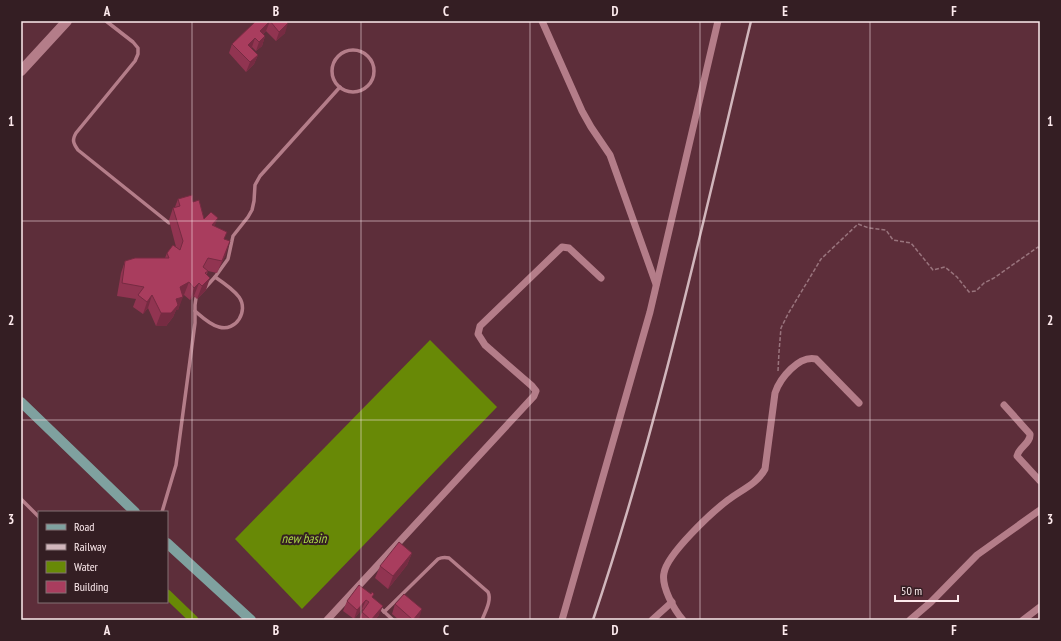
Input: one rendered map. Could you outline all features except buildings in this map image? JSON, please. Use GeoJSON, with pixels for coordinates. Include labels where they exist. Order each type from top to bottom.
{"type":"FeatureCollection","features":[{"type":"Feature","properties":{"kind":"main road"},"geometry":{"type":"LineString","coordinates":[[21,71],[66,21]]}},
{"type":"Feature","properties":{"kind":"main road"},"geometry":{"type":"LineString","coordinates":[[21,402],[134,511]]}},
{"type":"Feature","properties":{"kind":"main road"},"geometry":{"type":"LineString","coordinates":[[168,544],[251,620]]}},
{"type":"Feature","properties":{"kind":"street"},"geometry":{"type":"LineString","coordinates":[[542,21],[582,111],[610,155],[656,284]]}},
{"type":"Feature","properties":{"kind":"street"},"geometry":{"type":"LineString","coordinates":[[562,620],[650,312],[718,21]]}},
{"type":"Feature","properties":{"kind":"street"},"geometry":{"type":"LineString","coordinates":[[327,620],[360,590],[534,396],[535,388],[485,345],[478,334],[480,326],[562,248],[569,248],[601,278]]}},
{"type":"Feature","properties":{"kind":"street"},"geometry":{"type":"LineString","coordinates":[[683,620],[676,612],[663,578],[668,560],[689,536],[720,505],[762,476],[765,469],[775,393],[778,385],[788,371],[807,359],[811,358],[816,360],[824,366],[859,403]]}},
{"type":"Feature","properties":{"kind":"street"},"geometry":{"type":"LineString","coordinates":[[1004,405],[1030,434],[1029,439],[1018,452],[1017,456],[1040,481]]}},
{"type":"Feature","properties":{"kind":"street"},"geometry":{"type":"LineString","coordinates":[[910,620],[931,602],[977,555],[1040,510]]}},
{"type":"Feature","properties":{"kind":"street"},"geometry":{"type":"LineString","coordinates":[[652,620],[672,602]]}},
{"type":"Feature","properties":{"kind":"street"},"geometry":{"type":"LineString","coordinates":[[1023,620],[1040,607]]}},
{"type":"Feature","properties":{"kind":"lane"},"geometry":{"type":"LineString","coordinates":[[106,21],[138,48],[138,54],[135,60],[76,133],[73,138],[74,143],[78,150],[169,223]]}},
{"type":"Feature","properties":{"kind":"lane"},"geometry":{"type":"LineString","coordinates":[[349,51],[363,53],[368,57],[374,69],[373,76],[366,88],[353,92],[346,91],[340,87],[333,76],[332,69],[338,57],[349,51]]}},
{"type":"Feature","properties":{"kind":"lane"},"geometry":{"type":"LineString","coordinates":[[204,288],[215,277],[228,259],[233,236],[252,210],[255,185],[260,176],[340,87]]}},
{"type":"Feature","properties":{"kind":"lane"},"geometry":{"type":"LineString","coordinates":[[196,311],[211,324],[219,327],[227,328],[234,325],[239,320],[243,304],[233,290],[215,277]]}},
{"type":"Feature","properties":{"kind":"lane"},"geometry":{"type":"LineString","coordinates":[[162,511],[176,464],[196,311],[194,305],[196,298]]}},
{"type":"Feature","properties":{"kind":"lane"},"geometry":{"type":"LineString","coordinates":[[21,499],[38,516]]}},
{"type":"Feature","properties":{"kind":"lane"},"geometry":{"type":"LineString","coordinates":[[384,612],[438,559],[446,557],[488,592],[489,600],[482,620]]}},
{"type":"Feature","properties":{"kind":"lane"},"geometry":{"type":"LineString","coordinates":[[374,602],[393,620]]}},
{"type":"Feature","properties":{"kind":"path"},"geometry":{"type":"LineString","coordinates":[[778,385],[780,340],[782,328],[788,314],[821,259],[858,224],[869,228],[886,230],[893,240],[911,243],[933,270],[945,267],[957,277],[969,292],[976,291],[984,283],[994,278],[1038,247],[1040,250]]}},
{"type":"Feature","properties":{"kind":"water","name":"new basin"},"geometry":{"type":"Polygon","coordinates":[[[430,340],[497,407],[302,609],[235,539],[430,340]]]}},
{"type":"Feature","properties":{"kind":"waterway"},"geometry":{"type":"LineString","coordinates":[[168,595],[194,620]]}},
{"type":"Feature","properties":{"kind":"railway"},"geometry":{"type":"LineString","coordinates":[[593,620],[639,472],[679,322],[751,21]]}}]}
